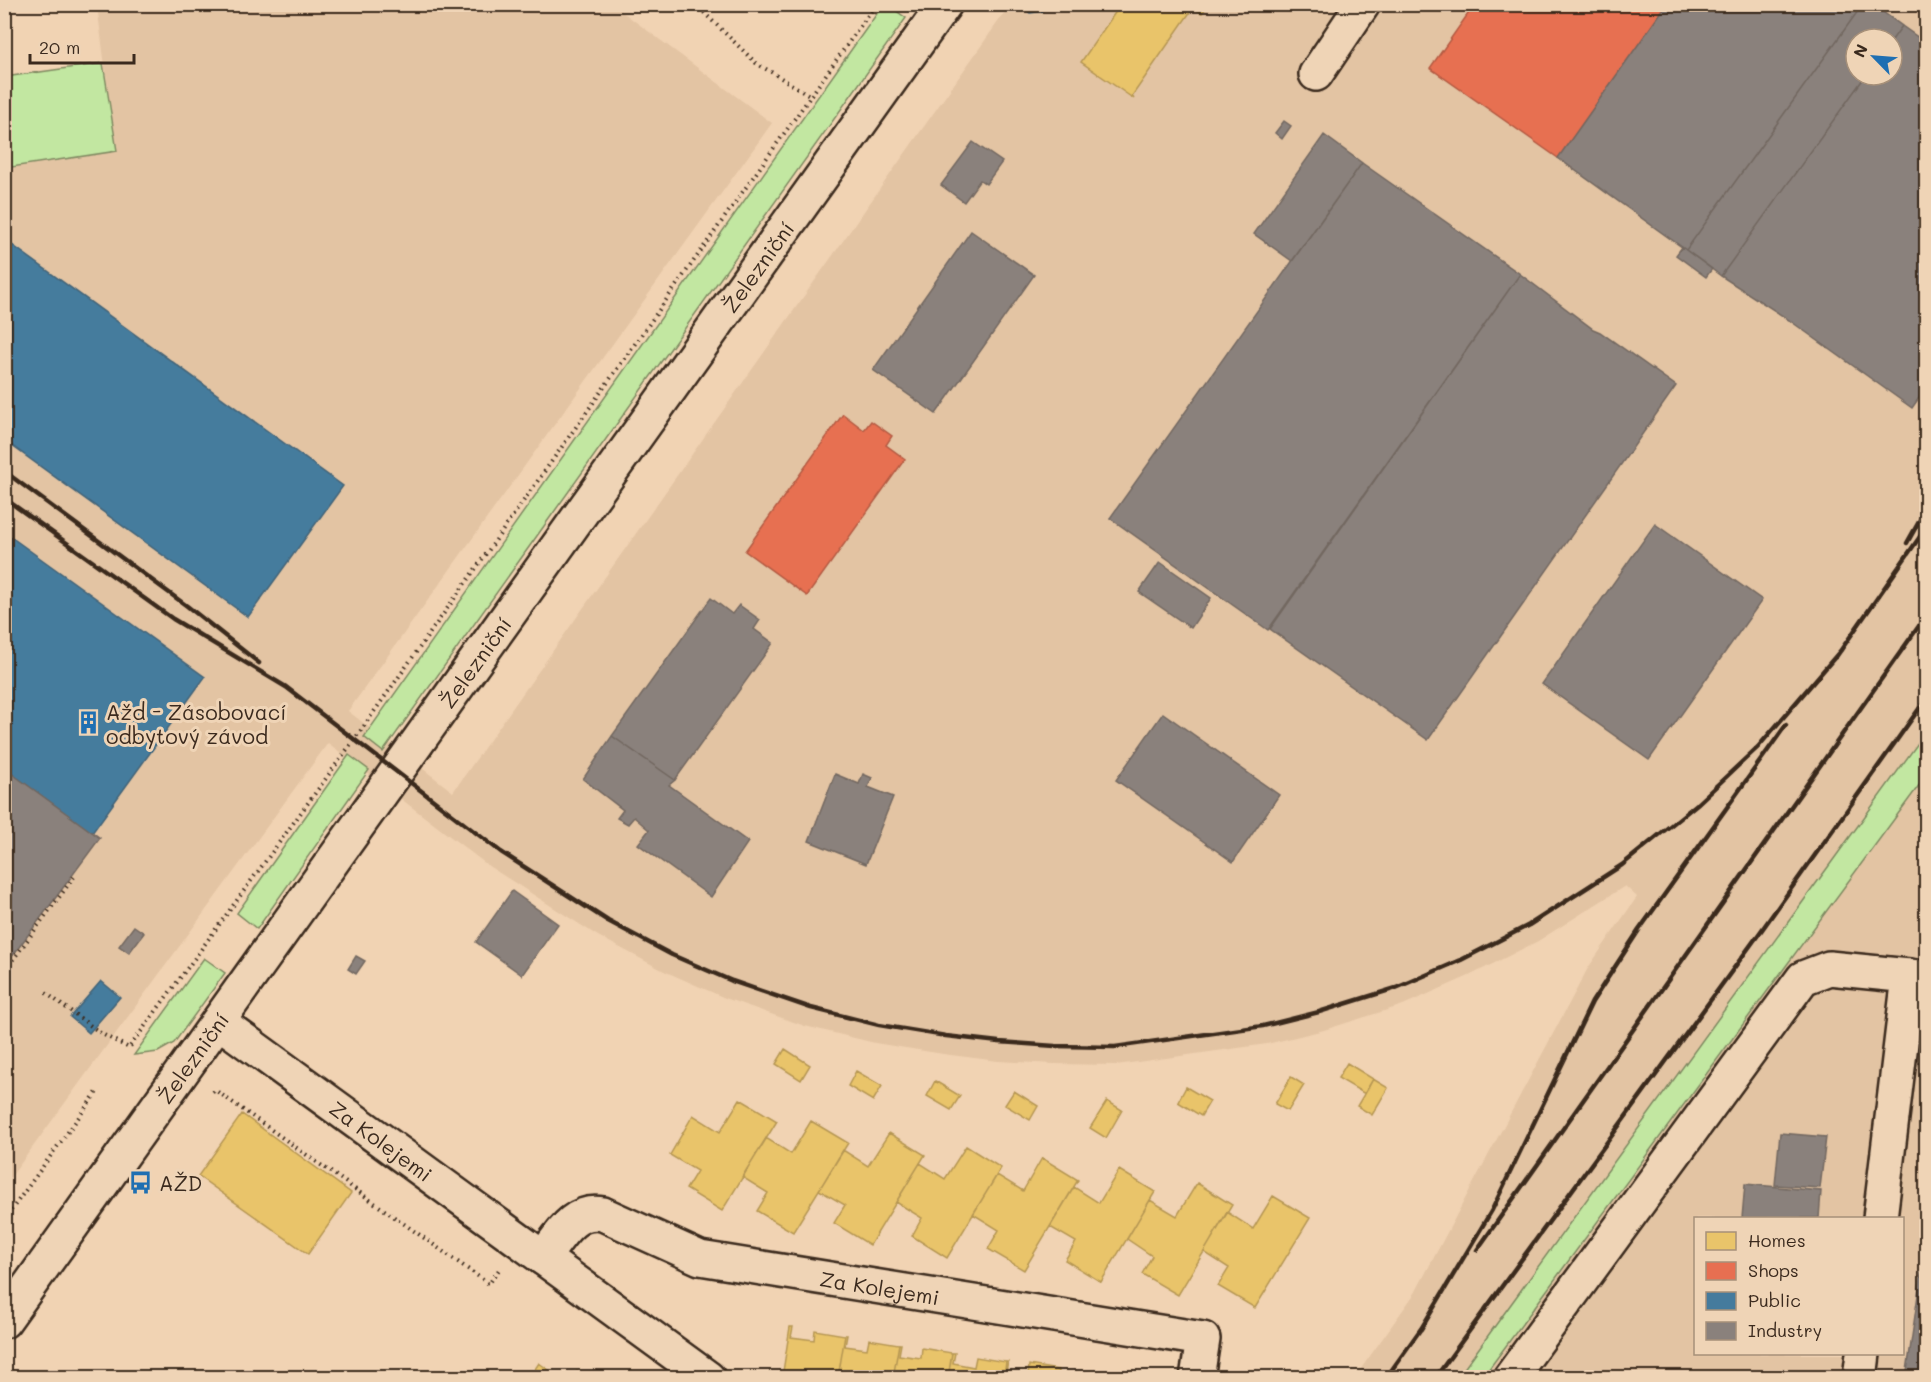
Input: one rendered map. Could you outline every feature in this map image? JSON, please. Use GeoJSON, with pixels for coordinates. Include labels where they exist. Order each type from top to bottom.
{"type":"FeatureCollection","features":[{"type":"Feature","properties":{"kind":"street","name":"Železniční"},"geometry":{"type":"LineString","coordinates":[[4,1321],[945,4]]}},
{"type":"Feature","properties":{"kind":"street"},"geometry":{"type":"LineString","coordinates":[[1316,74],[1363,4]]}},
{"type":"Feature","properties":{"kind":"street"},"geometry":{"type":"LineString","coordinates":[[1510,1377],[1803,978],[1829,968],[1918,977],[1880,1217]]}},
{"type":"Feature","properties":{"kind":"street","name":"Za Kolejemi"},"geometry":{"type":"LineString","coordinates":[[219,1022],[708,1377]]}},
{"type":"Feature","properties":{"kind":"street","name":"Za Kolejemi"},"geometry":{"type":"LineString","coordinates":[[543,1258],[566,1226],[583,1214],[592,1212],[603,1214],[700,1258],[1203,1339],[1197,1377]]}},
{"type":"Feature","properties":{"kind":"street"},"geometry":{"type":"LineString","coordinates":[[1860,1377],[1863,1355]]}},
{"type":"Feature","properties":{"kind":"path"},"geometry":{"type":"LineString","coordinates":[[695,4],[756,63],[811,96]]}},
{"type":"Feature","properties":{"kind":"path"},"geometry":{"type":"LineString","coordinates":[[46,993],[102,1034],[129,1048],[354,740],[876,4]]}},
{"type":"Feature","properties":{"kind":"path"},"geometry":{"type":"LineString","coordinates":[[4,962],[9,965],[74,877]]}},
{"type":"Feature","properties":{"kind":"path"},"geometry":{"type":"LineString","coordinates":[[215,1090],[489,1284],[502,1265]]}},
{"type":"Feature","properties":{"kind":"path"},"geometry":{"type":"LineString","coordinates":[[4,1220],[97,1092]]}},
{"type":"Feature","properties":{"kind":"shaded area"},"geometry":{"type":"Polygon","coordinates":[[[97,5],[613,5],[772,123],[348,711],[453,792],[1010,5],[1926,5],[1926,732],[1458,1377],[1355,1377],[1415,1293],[1588,968],[1637,897],[1625,886],[1538,941],[1469,976],[1403,1005],[1324,1030],[1267,1044],[1116,1065],[998,1061],[875,1043],[805,1026],[725,998],[664,971],[598,936],[490,867],[328,743],[5,1185],[5,168],[116,151],[97,5]]]}},
{"type":"Feature","properties":{"kind":"shaded area"},"geometry":{"type":"Polygon","coordinates":[[[1926,776],[1926,1377],[1483,1377],[1926,776]]]}},
{"type":"Feature","properties":{"kind":"green space"},"geometry":{"type":"Polygon","coordinates":[[[883,5],[888,5],[906,18],[383,752],[364,737],[883,5]]]}},
{"type":"Feature","properties":{"kind":"green space"},"geometry":{"type":"Polygon","coordinates":[[[103,63],[117,151],[5,168],[5,77],[103,63]]]}},
{"type":"Feature","properties":{"kind":"green space"},"geometry":{"type":"Polygon","coordinates":[[[1926,732],[1926,776],[1483,1377],[1458,1377],[1926,732]]]}},
{"type":"Feature","properties":{"kind":"green space"},"geometry":{"type":"Polygon","coordinates":[[[349,755],[369,770],[257,929],[237,913],[349,755]]]}},
{"type":"Feature","properties":{"kind":"green space"},"geometry":{"type":"Polygon","coordinates":[[[204,958],[225,973],[174,1043],[158,1052],[134,1055],[204,958]]]}},
{"type":"Feature","properties":{"kind":"building: Homes"},"geometry":{"type":"Polygon","coordinates":[[[1121,4],[1209,4],[1202,13],[1193,8],[1132,96],[1134,99],[1081,62],[1121,4]]]}},
{"type":"Feature","properties":{"kind":"building: Homes"},"geometry":{"type":"Polygon","coordinates":[[[785,1049],[810,1065],[801,1080],[776,1064],[785,1049]]]}},
{"type":"Feature","properties":{"kind":"building: Homes"},"geometry":{"type":"Polygon","coordinates":[[[1347,1063],[1373,1079],[1365,1094],[1338,1078],[1347,1063]]]}},
{"type":"Feature","properties":{"kind":"building: Homes"},"geometry":{"type":"Polygon","coordinates":[[[856,1071],[882,1086],[873,1101],[848,1086],[856,1071]]]}},
{"type":"Feature","properties":{"kind":"building: Homes"},"geometry":{"type":"Polygon","coordinates":[[[1291,1077],[1304,1085],[1288,1111],[1275,1104],[1291,1077]]]}},
{"type":"Feature","properties":{"kind":"building: Homes"},"geometry":{"type":"Polygon","coordinates":[[[1373,1079],[1388,1088],[1372,1115],[1357,1106],[1373,1079]]]}},
{"type":"Feature","properties":{"kind":"building: Homes"},"geometry":{"type":"Polygon","coordinates":[[[935,1081],[960,1096],[951,1110],[927,1096],[935,1081]]]}},
{"type":"Feature","properties":{"kind":"building: Homes"},"geometry":{"type":"Polygon","coordinates":[[[1186,1087],[1210,1101],[1201,1116],[1178,1102],[1186,1087]]]}},
{"type":"Feature","properties":{"kind":"building: Homes"},"geometry":{"type":"Polygon","coordinates":[[[1014,1091],[1038,1106],[1030,1120],[1005,1105],[1014,1091]]]}},
{"type":"Feature","properties":{"kind":"building: Homes"},"geometry":{"type":"Polygon","coordinates":[[[740,1099],[777,1121],[722,1211],[686,1189],[697,1171],[670,1155],[693,1115],[720,1132],[740,1099]]]}},
{"type":"Feature","properties":{"kind":"building: Homes"},"geometry":{"type":"Polygon","coordinates":[[[1107,1101],[1122,1110],[1106,1138],[1090,1128],[1107,1101]]]}},
{"type":"Feature","properties":{"kind":"building: Homes"},"geometry":{"type":"Polygon","coordinates":[[[242,1114],[351,1193],[308,1254],[198,1176],[242,1114]]]}},
{"type":"Feature","properties":{"kind":"building: Homes"},"geometry":{"type":"Polygon","coordinates":[[[811,1121],[848,1143],[793,1232],[757,1211],[768,1193],[742,1177],[766,1138],[791,1154],[811,1121]]]}},
{"type":"Feature","properties":{"kind":"building: Homes"},"geometry":{"type":"Polygon","coordinates":[[[889,1133],[925,1155],[870,1245],[834,1223],[845,1205],[819,1190],[843,1150],[868,1166],[889,1133]]]}},
{"type":"Feature","properties":{"kind":"building: Homes"},"geometry":{"type":"Polygon","coordinates":[[[966,1146],[1001,1168],[947,1258],[912,1236],[922,1218],[896,1202],[920,1163],[945,1179],[966,1146]]]}},
{"type":"Feature","properties":{"kind":"building: Homes"},"geometry":{"type":"Polygon","coordinates":[[[1042,1158],[1078,1180],[1024,1270],[988,1249],[999,1230],[973,1214],[997,1175],[1023,1191],[1042,1158]]]}},
{"type":"Feature","properties":{"kind":"building: Homes"},"geometry":{"type":"Polygon","coordinates":[[[1119,1170],[1155,1192],[1101,1282],[1065,1260],[1076,1242],[1050,1227],[1074,1187],[1099,1203],[1119,1170]]]}},
{"type":"Feature","properties":{"kind":"building: Homes"},"geometry":{"type":"Polygon","coordinates":[[[1197,1183],[1232,1205],[1178,1295],[1142,1274],[1152,1256],[1127,1239],[1150,1200],[1177,1216],[1197,1183]]]}},
{"type":"Feature","properties":{"kind":"building: Homes"},"geometry":{"type":"Polygon","coordinates":[[[1273,1196],[1310,1218],[1255,1308],[1218,1286],[1229,1268],[1204,1252],[1227,1212],[1253,1229],[1273,1196]]]}},
{"type":"Feature","properties":{"kind":"building: Homes"},"geometry":{"type":"Polygon","coordinates":[[[790,1327],[793,1327],[791,1337],[814,1340],[815,1330],[845,1335],[838,1378],[782,1378],[790,1327]]]}},
{"type":"Feature","properties":{"kind":"building: Homes"},"geometry":{"type":"Polygon","coordinates":[[[845,1335],[847,1335],[845,1346],[867,1349],[869,1339],[899,1344],[893,1378],[838,1378],[845,1335]]]}},
{"type":"Feature","properties":{"kind":"building: Homes"},"geometry":{"type":"Polygon","coordinates":[[[899,1344],[901,1344],[899,1355],[921,1358],[922,1348],[952,1353],[948,1378],[893,1378],[899,1344]]]}},
{"type":"Feature","properties":{"kind":"building: Homes"},"geometry":{"type":"Polygon","coordinates":[[[952,1353],[955,1353],[953,1363],[974,1367],[976,1357],[1006,1362],[1004,1378],[948,1378],[952,1353]]]}},
{"type":"Feature","properties":{"kind":"building: Homes"},"geometry":{"type":"Polygon","coordinates":[[[1006,1362],[1008,1362],[1006,1372],[1028,1376],[1029,1365],[1059,1370],[1058,1378],[1004,1378],[1006,1362]]]}},
{"type":"Feature","properties":{"kind":"building: Homes"},"geometry":{"type":"Polygon","coordinates":[[[539,1363],[560,1378],[529,1378],[539,1363]]]}},
{"type":"Feature","properties":{"kind":"building: Homes"},"geometry":{"type":"Polygon","coordinates":[[[577,1371],[587,1378],[573,1378],[577,1371]]]}},
{"type":"Feature","properties":{"kind":"building: Homes"},"geometry":{"type":"Polygon","coordinates":[[[1083,1374],[1103,1378],[1082,1378],[1083,1374]]]}},
{"type":"Feature","properties":{"kind":"building: Shops"},"geometry":{"type":"Polygon","coordinates":[[[1475,4],[1667,4],[1558,158],[1430,68],[1475,4]]]}},
{"type":"Feature","properties":{"kind":"building: Shops"},"geometry":{"type":"Polygon","coordinates":[[[843,414],[864,430],[871,421],[892,436],[886,445],[905,459],[807,596],[745,551],[843,414]]]}},
{"type":"Feature","properties":{"kind":"building: Public"},"geometry":{"type":"Polygon","coordinates":[[[1018,4],[1047,4],[1043,11],[1030,13],[1018,4]]]}},
{"type":"Feature","properties":{"kind":"building: Public"},"geometry":{"type":"Polygon","coordinates":[[[4,239],[343,486],[248,617],[4,440],[4,239]]]}},
{"type":"Feature","properties":{"kind":"building: Public","name":"Ažd - Zásobovací odbytový závod"},"geometry":{"type":"Polygon","coordinates":[[[4,532],[205,677],[92,833],[4,768],[4,532]]]}},
{"type":"Feature","properties":{"kind":"building: Public"},"geometry":{"type":"Polygon","coordinates":[[[101,981],[120,997],[89,1033],[70,1017],[101,981]]]}},
{"type":"Feature","properties":{"kind":"building: Industry"},"geometry":{"type":"Polygon","coordinates":[[[1667,4],[1863,4],[1846,27],[1844,27],[1844,30],[1686,250],[1558,158],[1667,4]]]}},
{"type":"Feature","properties":{"kind":"building: Industry"},"geometry":{"type":"Polygon","coordinates":[[[1863,4],[1872,4],[1902,26],[1901,27],[1846,27],[1863,4]]]}},
{"type":"Feature","properties":{"kind":"building: Industry"},"geometry":{"type":"Polygon","coordinates":[[[1904,27],[1926,43],[1926,388],[1912,408],[1789,320],[1721,276],[1857,87],[1904,87],[1904,27]]]}},
{"type":"Feature","properties":{"kind":"building: Industry"},"geometry":{"type":"Polygon","coordinates":[[[1844,30],[1844,87],[1857,87],[1721,276],[1686,250],[1844,30]]]}},
{"type":"Feature","properties":{"kind":"building: Industry"},"geometry":{"type":"Polygon","coordinates":[[[1284,121],[1291,126],[1282,139],[1275,133],[1284,121]]]}},
{"type":"Feature","properties":{"kind":"building: Industry"},"geometry":{"type":"Polygon","coordinates":[[[1324,135],[1362,163],[1292,261],[1254,234],[1324,135]]]}},
{"type":"Feature","properties":{"kind":"building: Industry"},"geometry":{"type":"Polygon","coordinates":[[[973,142],[1002,162],[986,184],[980,180],[964,202],[941,185],[973,142]]]}},
{"type":"Feature","properties":{"kind":"building: Industry"},"geometry":{"type":"Polygon","coordinates":[[[1362,163],[1520,274],[1268,630],[1110,518],[1362,163]]]}},
{"type":"Feature","properties":{"kind":"building: Industry"},"geometry":{"type":"Polygon","coordinates":[[[971,231],[1034,275],[936,414],[873,370],[971,231]]]}},
{"type":"Feature","properties":{"kind":"building: Industry"},"geometry":{"type":"Polygon","coordinates":[[[1682,247],[1712,269],[1706,277],[1676,255],[1682,247]]]}},
{"type":"Feature","properties":{"kind":"building: Industry"},"geometry":{"type":"Polygon","coordinates":[[[1520,274],[1593,329],[1676,386],[1428,740],[1270,629],[1520,274]]]}},
{"type":"Feature","properties":{"kind":"building: Industry"},"geometry":{"type":"Polygon","coordinates":[[[1655,524],[1762,600],[1649,760],[1542,684],[1655,524]]]}},
{"type":"Feature","properties":{"kind":"building: Industry"},"geometry":{"type":"Polygon","coordinates":[[[1160,562],[1211,598],[1191,628],[1139,592],[1160,562]]]}},
{"type":"Feature","properties":{"kind":"building: Industry"},"geometry":{"type":"Polygon","coordinates":[[[711,598],[732,614],[739,605],[760,620],[754,629],[773,643],[675,780],[612,736],[711,598]]]}},
{"type":"Feature","properties":{"kind":"building: Industry"},"geometry":{"type":"Polygon","coordinates":[[[1163,713],[1279,795],[1233,862],[1116,780],[1163,713]]]}},
{"type":"Feature","properties":{"kind":"building: Industry"},"geometry":{"type":"Polygon","coordinates":[[[612,736],[675,780],[669,785],[748,842],[711,897],[638,844],[649,830],[634,817],[628,824],[617,818],[623,810],[583,779],[612,736]]]}},
{"type":"Feature","properties":{"kind":"building: Industry"},"geometry":{"type":"Polygon","coordinates":[[[4,768],[100,838],[11,958],[4,953],[4,768]]]}},
{"type":"Feature","properties":{"kind":"building: Industry"},"geometry":{"type":"Polygon","coordinates":[[[835,774],[859,784],[863,774],[872,778],[868,787],[893,797],[866,864],[809,841],[835,774]]]}},
{"type":"Feature","properties":{"kind":"building: Industry"},"geometry":{"type":"Polygon","coordinates":[[[512,891],[558,924],[522,975],[476,942],[512,891]]]}},
{"type":"Feature","properties":{"kind":"building: Industry"},"geometry":{"type":"Polygon","coordinates":[[[134,926],[144,933],[129,953],[119,946],[134,926]]]}},
{"type":"Feature","properties":{"kind":"building: Industry"},"geometry":{"type":"Polygon","coordinates":[[[356,956],[365,961],[356,974],[348,969],[356,956]]]}},
{"type":"Feature","properties":{"kind":"building: Industry"},"geometry":{"type":"Polygon","coordinates":[[[1780,1133],[1826,1137],[1820,1188],[1775,1185],[1780,1133]]]}},
{"type":"Feature","properties":{"kind":"building: Industry"},"geometry":{"type":"Polygon","coordinates":[[[1745,1184],[1821,1191],[1819,1217],[1742,1217],[1745,1184]]]}},
{"type":"Feature","properties":{"kind":"building: Industry"},"geometry":{"type":"Polygon","coordinates":[[[1926,1239],[1926,1378],[1906,1378],[1926,1239]]]}},
{"type":"Feature","properties":{"kind":"railway"},"geometry":{"type":"LineString","coordinates":[[4,471],[187,606],[259,663]]}},
{"type":"Feature","properties":{"kind":"railway"},"geometry":{"type":"LineString","coordinates":[[4,498],[173,619],[286,687],[501,852],[608,921],[672,955],[732,981],[811,1008],[879,1025],[999,1042],[1115,1047],[1263,1026],[1319,1012],[1396,988],[1461,960],[1529,925],[1622,865],[1697,804],[1758,747],[1841,650]]}},
{"type":"Feature","properties":{"kind":"railway"},"geometry":{"type":"LineString","coordinates":[[1907,543],[1926,509]]}},
{"type":"Feature","properties":{"kind":"railway"},"geometry":{"type":"LineString","coordinates":[[1836,657],[1926,528]]}},
{"type":"Feature","properties":{"kind":"railway"},"geometry":{"type":"LineString","coordinates":[[1477,1250],[1926,616]]}},
{"type":"Feature","properties":{"kind":"railway"},"geometry":{"type":"LineString","coordinates":[[1435,1378],[1761,931],[1926,699]]}},
{"type":"Feature","properties":{"kind":"railway"},"geometry":{"type":"LineString","coordinates":[[1421,1329],[1492,1210],[1592,1002],[1639,930],[1786,725]]}},
{"type":"Feature","properties":{"kind":"railway"},"geometry":{"type":"LineString","coordinates":[[1386,1378],[1425,1323]]}},
{"type":"Feature","properties":{"kind":"place","name":"Ažd - Zásobovací odbytový závod"},"geometry":{"type":"Point","coordinates":[88,723]}},
{"type":"Feature","properties":{"kind":"place","name":"AŽD"},"geometry":{"type":"Point","coordinates":[141,1182]}}]}
